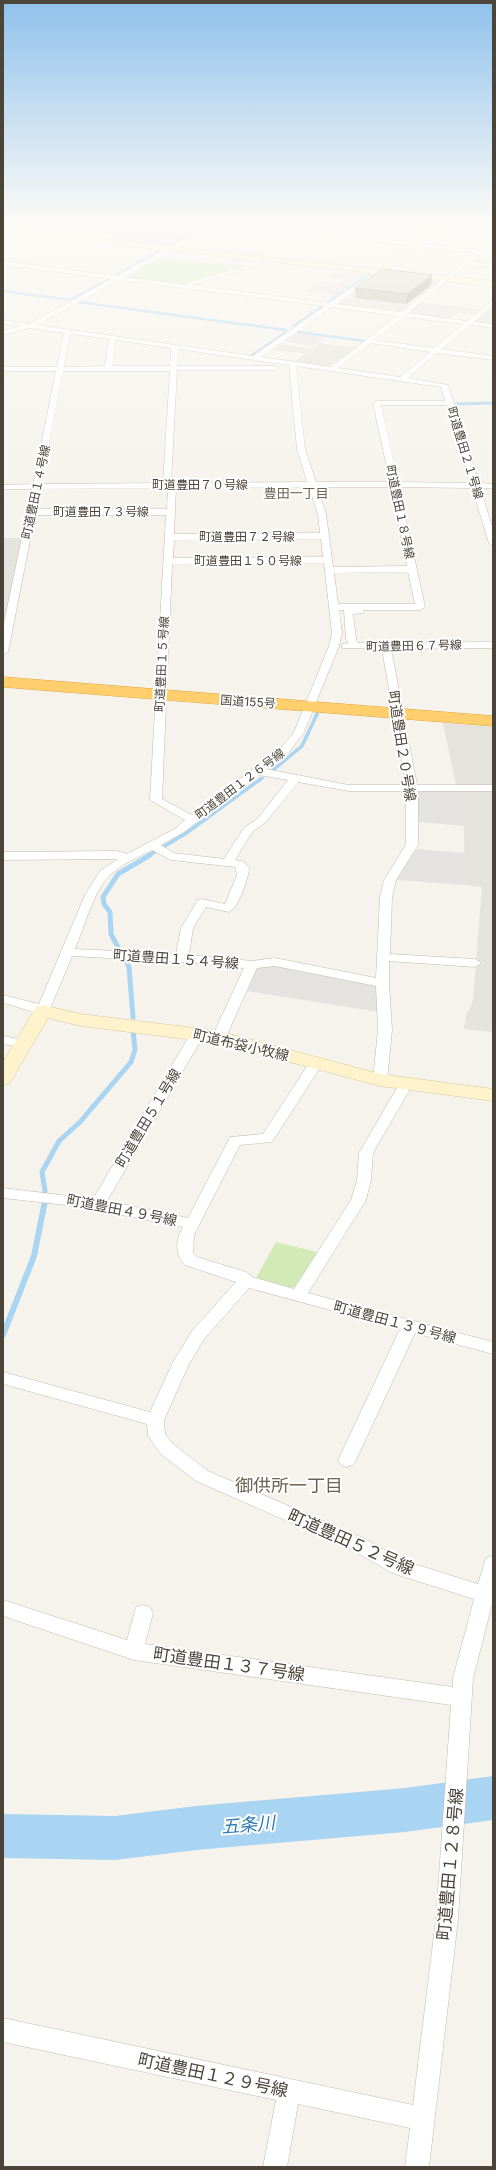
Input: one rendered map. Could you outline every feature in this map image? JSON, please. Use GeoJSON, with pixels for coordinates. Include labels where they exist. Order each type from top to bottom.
{"type":"FeatureCollection","features":[{"type":"Feature","properties":{"kind":"highway","name":"国道155号"},"geometry":{"type":"LineString","coordinates":[[3,681],[397,711],[493,721]]}},
{"type":"Feature","properties":{"kind":"highway","name":"国道155号"},"geometry":{"type":"LineString","coordinates":[[397,711],[493,716]]}},
{"type":"Feature","properties":{"kind":"main road","name":"町道布袋小牧線"},"geometry":{"type":"LineString","coordinates":[[43,1011],[80,1020],[198,1033],[219,1037],[380,1080],[493,1095]]}},
{"type":"Feature","properties":{"kind":"main road"},"geometry":{"type":"LineString","coordinates":[[3,1079],[43,1011]]}},
{"type":"Feature","properties":{"kind":"street"},"geometry":{"type":"LineString","coordinates":[[5,322],[254,358],[292,365],[402,379],[468,323]]}},
{"type":"Feature","properties":{"kind":"street"},"geometry":{"type":"LineString","coordinates":[[3,333],[29,326],[36,322]]}},
{"type":"Feature","properties":{"kind":"street"},"geometry":{"type":"LineString","coordinates":[[254,358],[305,322]]}},
{"type":"Feature","properties":{"kind":"street"},"geometry":{"type":"LineString","coordinates":[[332,369],[392,322]]}},
{"type":"Feature","properties":{"kind":"street"},"geometry":{"type":"LineString","coordinates":[[463,322],[493,326]]}},
{"type":"Feature","properties":{"kind":"street","name":"町道豊田１４号線"},"geometry":{"type":"LineString","coordinates":[[3,652],[68,334],[70,332]]}},
{"type":"Feature","properties":{"kind":"street"},"geometry":{"type":"LineString","coordinates":[[108,369],[112,340]]}},
{"type":"Feature","properties":{"kind":"street"},"geometry":{"type":"LineString","coordinates":[[368,341],[493,358]]}},
{"type":"Feature","properties":{"kind":"street"},"geometry":{"type":"LineString","coordinates":[[178,347],[177,368],[179,430]]}},
{"type":"Feature","properties":{"kind":"street"},"geometry":{"type":"LineString","coordinates":[[3,369],[108,369],[292,365]]}},
{"type":"Feature","properties":{"kind":"street","name":"町道豊田１２６号線"},"geometry":{"type":"LineString","coordinates":[[43,1011],[97,883],[109,869],[153,845],[193,820],[258,772],[292,742],[299,732],[334,646],[337,633],[322,514],[301,449],[292,365]]}},
{"type":"Feature","properties":{"kind":"street","name":"町道豊田１５号線"},"geometry":{"type":"LineString","coordinates":[[177,368],[173,483],[167,561],[156,800],[193,820]]}},
{"type":"Feature","properties":{"kind":"street","name":"町道豊田２１号線"},"geometry":{"type":"LineString","coordinates":[[402,379],[444,386],[493,543]]}},
{"type":"Feature","properties":{"kind":"street","name":"町道豊田１８号線"},"geometry":{"type":"LineString","coordinates":[[334,608],[420,607],[398,485],[377,403],[450,403]]}},
{"type":"Feature","properties":{"kind":"street"},"geometry":{"type":"LineString","coordinates":[[352,646],[354,642],[351,640],[352,636],[348,611],[430,610],[398,485],[383,406]]}},
{"type":"Feature","properties":{"kind":"street","name":"町道豊田７０号線"},"geometry":{"type":"LineString","coordinates":[[3,487],[173,483],[493,486]]}},
{"type":"Feature","properties":{"kind":"street","name":"町道豊田７３号線"},"geometry":{"type":"LineString","coordinates":[[32,512],[170,512]]}},
{"type":"Feature","properties":{"kind":"street","name":"町道豊田７２号線"},"geometry":{"type":"LineString","coordinates":[[169,537],[325,536]]}},
{"type":"Feature","properties":{"kind":"street","name":"町道豊田１５０号線"},"geometry":{"type":"LineString","coordinates":[[167,561],[329,565],[412,569]]}},
{"type":"Feature","properties":{"kind":"street","name":"町道豊田６７号線"},"geometry":{"type":"LineString","coordinates":[[334,646],[493,645]]}},
{"type":"Feature","properties":{"kind":"street","name":"町道豊田２０号線"},"geometry":{"type":"LineString","coordinates":[[380,1080],[385,1030],[382,983],[386,897],[390,880],[412,845],[412,789],[386,646]]}},
{"type":"Feature","properties":{"kind":"street"},"geometry":{"type":"LineString","coordinates":[[258,772],[349,788],[493,788]]}},
{"type":"Feature","properties":{"kind":"street"},"geometry":{"type":"LineString","coordinates":[[227,863],[248,830],[262,820],[295,778]]}},
{"type":"Feature","properties":{"kind":"street"},"geometry":{"type":"LineString","coordinates":[[153,845],[172,856],[239,864],[243,868],[243,875],[229,908],[202,903],[187,928],[182,958]]}},
{"type":"Feature","properties":{"kind":"street"},"geometry":{"type":"LineString","coordinates":[[3,856],[117,855],[129,858]]}},
{"type":"Feature","properties":{"kind":"street","name":"町道豊田１５４号線"},"geometry":{"type":"LineString","coordinates":[[68,952],[182,958],[252,965],[219,1037]]}},
{"type":"Feature","properties":{"kind":"street"},"geometry":{"type":"LineString","coordinates":[[383,957],[475,963]]}},
{"type":"Feature","properties":{"kind":"street"},"geometry":{"type":"LineString","coordinates":[[252,965],[275,962],[382,983]]}},
{"type":"Feature","properties":{"kind":"street"},"geometry":{"type":"LineString","coordinates":[[3,999],[27,1004],[43,1011]]}},
{"type":"Feature","properties":{"kind":"street","name":"町道豊田５１号線"},"geometry":{"type":"LineString","coordinates":[[98,1204],[198,1033]]}},
{"type":"Feature","properties":{"kind":"street"},"geometry":{"type":"LineString","coordinates":[[3,1040],[24,1044]]}},
{"type":"Feature","properties":{"kind":"street","name":"町道豊田４９号線"},"geometry":{"type":"LineString","coordinates":[[3,1193],[49,1196],[98,1204],[192,1224],[235,1140],[267,1139],[316,1063]]}},
{"type":"Feature","properties":{"kind":"street"},"geometry":{"type":"LineString","coordinates":[[298,1296],[358,1200],[364,1180],[366,1153],[406,1084]]}},
{"type":"Feature","properties":{"kind":"street","name":"町道豊田１３９号線"},"geometry":{"type":"LineString","coordinates":[[192,1224],[186,1235],[185,1255],[191,1262],[240,1276],[246,1281],[298,1296],[493,1348]]}},
{"type":"Feature","properties":{"kind":"street"},"geometry":{"type":"LineString","coordinates":[[3,1378],[155,1420],[181,1362],[198,1335],[246,1281]]}},
{"type":"Feature","properties":{"kind":"street"},"geometry":{"type":"LineString","coordinates":[[347,1460],[410,1326]]}},
{"type":"Feature","properties":{"kind":"street","name":"町道豊田５２号線"},"geometry":{"type":"LineString","coordinates":[[155,1420],[157,1436],[166,1449],[202,1476],[356,1543],[399,1567],[484,1594]]}},
{"type":"Feature","properties":{"kind":"street","name":"町道豊田１２８号線"},"geometry":{"type":"LineString","coordinates":[[417,2167],[447,1919],[454,1829],[461,1697],[467,1659],[493,1564]]}},
{"type":"Feature","properties":{"kind":"street","name":"町道豊田１３７号線"},"geometry":{"type":"LineString","coordinates":[[3,1608],[134,1651],[461,1697]]}},
{"type":"Feature","properties":{"kind":"street"},"geometry":{"type":"LineString","coordinates":[[134,1651],[143,1613]]}},
{"type":"Feature","properties":{"kind":"street","name":"町道豊田１２９号線"},"geometry":{"type":"LineString","coordinates":[[3,2030],[423,2119]]}},
{"type":"Feature","properties":{"kind":"street"},"geometry":{"type":"LineString","coordinates":[[275,2167],[289,2091]]}},
{"type":"Feature","properties":{"kind":"shaded area"},"geometry":{"type":"Polygon","coordinates":[[[475,322],[493,322],[493,325],[475,322]]]}},
{"type":"Feature","properties":{"kind":"shaded area"},"geometry":{"type":"Polygon","coordinates":[[[294,333],[325,337],[313,346],[282,341],[294,333]]]}},
{"type":"Feature","properties":{"kind":"shaded area"},"geometry":{"type":"Polygon","coordinates":[[[320,343],[356,348],[328,367],[294,362],[306,353],[270,350],[278,344],[312,349],[320,343]]]}},
{"type":"Feature","properties":{"kind":"shaded area"},"geometry":{"type":"Polygon","coordinates":[[[3,538],[24,538],[3,635],[3,538]]]}},
{"type":"Feature","properties":{"kind":"shaded area"},"geometry":{"type":"Polygon","coordinates":[[[443,723],[493,727],[493,785],[456,785],[443,723]]]}},
{"type":"Feature","properties":{"kind":"shaded area"},"geometry":{"type":"Polygon","coordinates":[[[420,790],[463,790],[465,826],[417,822],[416,792],[420,790]]]}},
{"type":"Feature","properties":{"kind":"shaded area"},"geometry":{"type":"Polygon","coordinates":[[[463,790],[493,790],[493,1032],[464,1029],[467,1011],[469,1011],[473,1000],[482,887],[465,885],[463,790]]]}},
{"type":"Feature","properties":{"kind":"shaded area"},"geometry":{"type":"Polygon","coordinates":[[[415,849],[466,853],[465,885],[396,880],[415,849]]]}},
{"type":"Feature","properties":{"kind":"shaded area"},"geometry":{"type":"Polygon","coordinates":[[[271,965],[373,984],[379,988],[379,1012],[246,991],[256,968],[271,965]]]}},
{"type":"Feature","properties":{"kind":"green space"},"geometry":{"type":"Polygon","coordinates":[[[276,1242],[321,1253],[300,1286],[292,1288],[256,1278],[276,1242]]]}},
{"type":"Feature","properties":{"kind":"waterway"},"geometry":{"type":"LineString","coordinates":[[229,322],[286,330]]}},
{"type":"Feature","properties":{"kind":"waterway"},"geometry":{"type":"LineString","coordinates":[[294,326],[299,322]]}},
{"type":"Feature","properties":{"kind":"waterway"},"geometry":{"type":"LineString","coordinates":[[251,356],[286,332]]}},
{"type":"Feature","properties":{"kind":"waterway"},"geometry":{"type":"LineString","coordinates":[[298,332],[365,341]]}},
{"type":"Feature","properties":{"kind":"waterway"},"geometry":{"type":"LineString","coordinates":[[456,404],[493,403]]}},
{"type":"Feature","properties":{"kind":"waterway"},"geometry":{"type":"LineString","coordinates":[[273,770],[302,746],[317,714]]}},
{"type":"Feature","properties":{"kind":"waterway"},"geometry":{"type":"LineString","coordinates":[[163,847],[185,834],[262,778]]}},
{"type":"Feature","properties":{"kind":"waterway"},"geometry":{"type":"LineString","coordinates":[[148,856],[156,851]]}},
{"type":"Feature","properties":{"kind":"waterway"},"geometry":{"type":"LineString","coordinates":[[121,953],[111,934],[110,912],[104,904],[103,897],[118,874],[150,855]]}},
{"type":"Feature","properties":{"kind":"waterway"},"geometry":{"type":"LineString","coordinates":[[125,959],[129,967],[133,1017]]}},
{"type":"Feature","properties":{"kind":"waterway"},"geometry":{"type":"LineString","coordinates":[[45,1191],[42,1172],[59,1141],[80,1122],[131,1062],[135,1050],[133,1030]]}},
{"type":"Feature","properties":{"kind":"waterway"},"geometry":{"type":"LineString","coordinates":[[3,1335],[34,1256],[45,1201]]}},
{"type":"Feature","properties":{"kind":"waterway","name":"五条川"},"geometry":{"type":"LineString","coordinates":[[3,1836],[115,1838],[196,1828],[405,1810],[493,1798]]}},
{"type":"Feature","properties":{"kind":"district","name":"豊田一丁目"},"geometry":{"type":"Point","coordinates":[296,493]}},
{"type":"Feature","properties":{"kind":"district","name":"御供所一丁目"},"geometry":{"type":"Point","coordinates":[289,1486]}}]}
